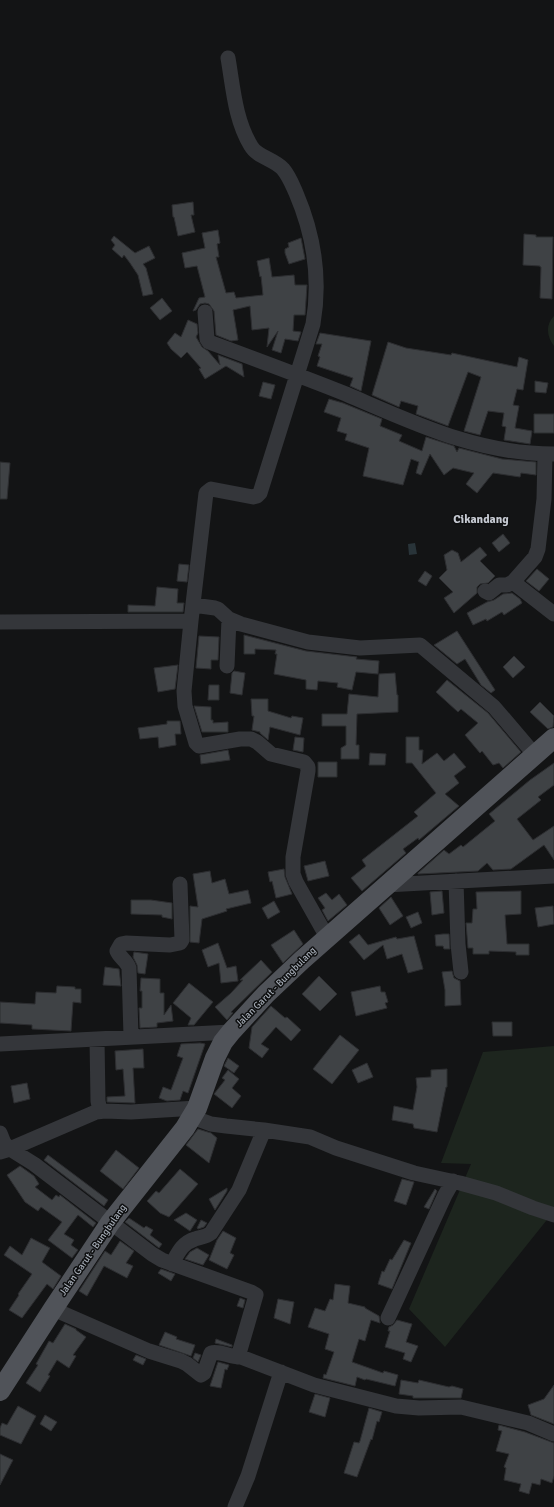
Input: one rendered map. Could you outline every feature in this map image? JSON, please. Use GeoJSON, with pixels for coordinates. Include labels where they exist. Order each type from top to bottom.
{"type":"FeatureCollection","features":[{"type":"Feature","properties":{"kind":"main road","name":"Jalan Garut - Bungbulang"},"geometry":{"type":"LineString","coordinates":[[0,1392],[110,1223],[171,1146],[194,1112],[215,1058],[231,1032],[266,994],[327,937],[554,738]]}},
{"type":"Feature","properties":{"kind":"street"},"geometry":{"type":"LineString","coordinates":[[228,58],[236,105],[245,135],[252,148],[282,167],[290,179],[300,204],[309,230],[315,257],[317,303],[313,324],[260,493],[253,497],[210,489],[206,493],[191,621],[184,699],[197,745],[201,746],[240,739],[251,740],[257,742],[271,754],[300,760],[308,767],[293,857],[293,874],[327,937]]}},
{"type":"Feature","properties":{"kind":"street"},"geometry":{"type":"LineString","coordinates":[[205,312],[207,339],[210,342],[298,374],[445,436],[477,445],[504,450],[549,454],[538,549],[535,557],[513,582],[507,585],[499,585],[489,593],[485,591]]}},
{"type":"Feature","properties":{"kind":"street"},"geometry":{"type":"LineString","coordinates":[[513,582],[554,614]]}},
{"type":"Feature","properties":{"kind":"street"},"geometry":{"type":"LineString","coordinates":[[193,605],[218,609],[229,619],[308,642],[360,648],[420,645],[494,707],[535,755]]}},
{"type":"Feature","properties":{"kind":"street"},"geometry":{"type":"LineString","coordinates":[[227,666],[229,619]]}},
{"type":"Feature","properties":{"kind":"street"},"geometry":{"type":"LineString","coordinates":[[0,622],[191,621]]}},
{"type":"Feature","properties":{"kind":"street"},"geometry":{"type":"LineString","coordinates":[[386,886],[554,876]]}},
{"type":"Feature","properties":{"kind":"street"},"geometry":{"type":"LineString","coordinates":[[456,881],[458,944],[461,972]]}},
{"type":"Feature","properties":{"kind":"street"},"geometry":{"type":"LineString","coordinates":[[131,1036],[130,968],[117,951],[121,944],[126,943],[170,945],[180,943],[182,940],[180,884]]}},
{"type":"Feature","properties":{"kind":"street"},"geometry":{"type":"LineString","coordinates":[[0,1044],[231,1032]]}},
{"type":"Feature","properties":{"kind":"street"},"geometry":{"type":"LineString","coordinates":[[97,1039],[98,1101],[100,1111]]}},
{"type":"Feature","properties":{"kind":"street"},"geometry":{"type":"LineString","coordinates":[[5,1151],[100,1111],[194,1112],[212,1124],[310,1137],[336,1148],[414,1173],[453,1181],[496,1193],[554,1215]]}},
{"type":"Feature","properties":{"kind":"street"},"geometry":{"type":"LineString","coordinates":[[172,1264],[181,1248],[187,1242],[211,1233],[239,1190],[264,1130]]}},
{"type":"Feature","properties":{"kind":"street"},"geometry":{"type":"LineString","coordinates":[[0,1133],[5,1151]]}},
{"type":"Feature","properties":{"kind":"street"},"geometry":{"type":"LineString","coordinates":[[5,1151],[34,1164],[152,1254],[172,1264],[256,1295],[238,1358]]}},
{"type":"Feature","properties":{"kind":"street"},"geometry":{"type":"LineString","coordinates":[[388,1318],[445,1195],[453,1181]]}},
{"type":"Feature","properties":{"kind":"street"},"geometry":{"type":"LineString","coordinates":[[53,1309],[150,1351],[181,1361],[201,1375],[203,1375],[212,1352],[238,1358],[241,1357],[314,1385],[396,1406],[419,1408],[461,1407],[528,1423],[554,1434]]}},
{"type":"Feature","properties":{"kind":"street"},"geometry":{"type":"LineString","coordinates":[[235,1507],[248,1476],[281,1372]]}},
{"type":"Feature","properties":{"kind":"shaded area"},"geometry":{"type":"Polygon","coordinates":[[[554,316],[554,346],[550,339],[548,327],[554,316]]]}},
{"type":"Feature","properties":{"kind":"shaded area"},"geometry":{"type":"Polygon","coordinates":[[[415,543],[417,554],[409,555],[408,544],[415,543]]]}},
{"type":"Feature","properties":{"kind":"shaded area"},"geometry":{"type":"Polygon","coordinates":[[[554,1046],[554,1211],[445,1347],[409,1309],[471,1164],[441,1163],[483,1052],[554,1046]]]}},
{"type":"Feature","properties":{"kind":"building"},"geometry":{"type":"Polygon","coordinates":[[[193,202],[194,215],[191,215],[195,232],[178,236],[173,217],[172,205],[193,202]]]}},
{"type":"Feature","properties":{"kind":"building"},"geometry":{"type":"Polygon","coordinates":[[[218,230],[220,243],[217,244],[219,257],[216,257],[226,293],[234,292],[236,298],[263,295],[261,276],[260,277],[257,261],[269,258],[272,277],[294,275],[295,285],[307,285],[305,315],[294,315],[293,331],[301,332],[298,341],[285,339],[281,353],[272,350],[278,331],[267,347],[269,328],[252,330],[250,306],[233,310],[238,340],[231,341],[216,335],[214,311],[209,304],[200,304],[196,310],[193,311],[199,298],[205,297],[197,266],[185,268],[182,253],[205,248],[202,233],[218,230]]]}},
{"type":"Feature","properties":{"kind":"building"},"geometry":{"type":"Polygon","coordinates":[[[524,234],[536,235],[536,237],[553,237],[552,299],[540,298],[541,267],[523,265],[524,234]]]}},
{"type":"Feature","properties":{"kind":"building"},"geometry":{"type":"Polygon","coordinates":[[[114,236],[135,253],[149,246],[155,258],[143,264],[146,268],[153,294],[143,296],[138,275],[124,255],[122,258],[112,249],[115,245],[111,240],[114,236]]]}},
{"type":"Feature","properties":{"kind":"building"},"geometry":{"type":"Polygon","coordinates":[[[301,238],[305,259],[289,264],[285,249],[289,247],[288,243],[301,238]]]}},
{"type":"Feature","properties":{"kind":"building"},"geometry":{"type":"Polygon","coordinates":[[[162,298],[172,311],[160,320],[150,308],[162,298]]]}},
{"type":"Feature","properties":{"kind":"building"},"geometry":{"type":"Polygon","coordinates":[[[188,320],[197,324],[198,333],[196,337],[202,347],[208,351],[220,365],[218,355],[242,364],[244,377],[226,366],[205,379],[199,369],[201,368],[187,352],[181,358],[171,349],[167,343],[175,333],[181,337],[188,320]]]}},
{"type":"Feature","properties":{"kind":"building"},"geometry":{"type":"Polygon","coordinates":[[[320,333],[371,341],[361,391],[350,386],[353,378],[317,366],[320,357],[318,356],[322,344],[316,344],[320,333]]]}},
{"type":"Feature","properties":{"kind":"building"},"geometry":{"type":"Polygon","coordinates":[[[388,342],[406,348],[451,355],[452,353],[517,367],[519,357],[528,360],[523,390],[517,389],[513,405],[519,406],[515,428],[532,431],[530,444],[504,440],[506,427],[502,426],[504,413],[488,411],[480,435],[464,431],[481,377],[468,372],[448,426],[416,414],[418,406],[401,401],[399,407],[372,395],[388,342]]]}},
{"type":"Feature","properties":{"kind":"building"},"geometry":{"type":"Polygon","coordinates":[[[535,381],[548,383],[546,393],[535,392],[535,381]]]}},
{"type":"Feature","properties":{"kind":"building"},"geometry":{"type":"Polygon","coordinates":[[[263,382],[275,385],[271,399],[259,396],[263,382]]]}},
{"type":"Feature","properties":{"kind":"building"},"geometry":{"type":"Polygon","coordinates":[[[329,399],[343,403],[382,419],[380,426],[402,435],[399,441],[422,451],[426,437],[454,446],[457,452],[459,448],[502,459],[536,462],[536,475],[521,473],[520,477],[493,473],[477,493],[466,484],[474,473],[453,468],[444,475],[430,454],[421,475],[416,473],[419,462],[411,459],[403,485],[363,476],[369,448],[345,440],[347,434],[337,431],[341,418],[324,412],[329,399]]]}},
{"type":"Feature","properties":{"kind":"building"},"geometry":{"type":"Polygon","coordinates":[[[534,414],[554,414],[554,433],[534,433],[534,414]]]}},
{"type":"Feature","properties":{"kind":"building"},"geometry":{"type":"Polygon","coordinates":[[[0,462],[10,463],[7,499],[0,499],[0,462]]]}},
{"type":"Feature","properties":{"kind":"building"},"geometry":{"type":"Polygon","coordinates":[[[503,534],[510,543],[499,552],[492,543],[503,534]]]}},
{"type":"Feature","properties":{"kind":"building"},"geometry":{"type":"Polygon","coordinates":[[[480,547],[487,555],[480,561],[495,576],[488,583],[480,584],[477,587],[477,593],[454,613],[444,598],[453,592],[439,578],[447,570],[444,555],[452,550],[458,553],[461,562],[480,547]]]}},
{"type":"Feature","properties":{"kind":"building"},"geometry":{"type":"Polygon","coordinates":[[[179,564],[189,565],[187,582],[177,581],[179,564]]]}},
{"type":"Feature","properties":{"kind":"building"},"geometry":{"type":"Polygon","coordinates":[[[537,569],[549,579],[539,591],[526,581],[537,569]]]}},
{"type":"Feature","properties":{"kind":"building"},"geometry":{"type":"Polygon","coordinates":[[[425,571],[432,576],[426,586],[418,581],[425,571]]]}},
{"type":"Feature","properties":{"kind":"building"},"geometry":{"type":"Polygon","coordinates":[[[157,587],[178,589],[177,603],[184,603],[183,612],[128,612],[128,605],[155,606],[157,587]]]}},
{"type":"Feature","properties":{"kind":"building"},"geometry":{"type":"Polygon","coordinates":[[[512,593],[520,599],[522,603],[504,615],[502,612],[487,621],[486,619],[473,625],[467,613],[503,594],[512,593]]]}},
{"type":"Feature","properties":{"kind":"building"},"geometry":{"type":"Polygon","coordinates":[[[457,631],[495,690],[491,693],[481,685],[465,659],[457,664],[434,645],[457,631]]]}},
{"type":"Feature","properties":{"kind":"building"},"geometry":{"type":"Polygon","coordinates":[[[244,635],[306,651],[379,661],[378,674],[356,672],[352,690],[337,687],[338,683],[318,681],[317,690],[306,689],[306,680],[274,674],[277,654],[275,654],[276,650],[255,649],[255,654],[244,654],[244,635]]]}},
{"type":"Feature","properties":{"kind":"building"},"geometry":{"type":"Polygon","coordinates":[[[199,636],[219,637],[218,660],[211,660],[211,669],[196,668],[199,636]]]}},
{"type":"Feature","properties":{"kind":"building"},"geometry":{"type":"Polygon","coordinates":[[[514,656],[525,667],[513,678],[503,667],[514,656]]]}},
{"type":"Feature","properties":{"kind":"building"},"geometry":{"type":"Polygon","coordinates":[[[178,665],[175,689],[158,692],[154,668],[178,665]]]}},
{"type":"Feature","properties":{"kind":"building"},"geometry":{"type":"Polygon","coordinates":[[[234,671],[245,673],[242,695],[230,693],[232,673],[234,671]]]}},
{"type":"Feature","properties":{"kind":"building"},"geometry":{"type":"Polygon","coordinates":[[[395,673],[398,695],[398,712],[357,714],[356,745],[359,745],[359,759],[341,759],[341,748],[346,745],[346,726],[322,726],[322,714],[347,714],[349,694],[378,697],[379,674],[395,673]]]}},
{"type":"Feature","properties":{"kind":"building"},"geometry":{"type":"Polygon","coordinates":[[[447,680],[488,713],[521,752],[503,768],[499,763],[493,765],[482,751],[480,753],[465,735],[478,723],[461,709],[458,712],[436,692],[447,680]]]}},
{"type":"Feature","properties":{"kind":"building"},"geometry":{"type":"Polygon","coordinates":[[[209,685],[219,685],[219,700],[208,700],[209,685]]]}},
{"type":"Feature","properties":{"kind":"building"},"geometry":{"type":"Polygon","coordinates":[[[251,699],[268,699],[268,711],[291,718],[292,716],[303,718],[300,735],[270,727],[268,740],[260,732],[252,730],[254,716],[252,716],[251,699]]]}},
{"type":"Feature","properties":{"kind":"building"},"geometry":{"type":"Polygon","coordinates":[[[540,702],[554,716],[553,727],[548,729],[530,712],[540,702]]]}},
{"type":"Feature","properties":{"kind":"building"},"geometry":{"type":"Polygon","coordinates":[[[194,706],[211,707],[211,720],[213,720],[213,723],[228,722],[228,732],[202,732],[194,706]]]}},
{"type":"Feature","properties":{"kind":"building"},"geometry":{"type":"Polygon","coordinates":[[[167,721],[180,721],[181,734],[175,734],[176,745],[159,748],[158,737],[140,739],[138,728],[167,724],[167,721]]]}},
{"type":"Feature","properties":{"kind":"building"},"geometry":{"type":"Polygon","coordinates":[[[295,737],[304,738],[303,752],[293,750],[295,737]]]}},
{"type":"Feature","properties":{"kind":"building"},"geometry":{"type":"Polygon","coordinates":[[[406,737],[419,737],[419,750],[423,750],[422,764],[437,753],[444,761],[454,753],[466,767],[454,776],[459,783],[445,794],[459,806],[419,840],[418,838],[403,849],[406,853],[362,891],[351,878],[366,866],[362,860],[418,816],[414,812],[436,793],[412,763],[406,763],[406,737]]]}},
{"type":"Feature","properties":{"kind":"building"},"geometry":{"type":"Polygon","coordinates":[[[228,750],[230,760],[201,764],[200,755],[228,750]]]}},
{"type":"Feature","properties":{"kind":"building"},"geometry":{"type":"Polygon","coordinates":[[[370,753],[386,754],[385,765],[369,765],[370,753]]]}},
{"type":"Feature","properties":{"kind":"building"},"geometry":{"type":"Polygon","coordinates":[[[318,762],[337,762],[337,777],[318,777],[318,762]]]}},
{"type":"Feature","properties":{"kind":"building"},"geometry":{"type":"Polygon","coordinates":[[[554,763],[554,785],[538,797],[541,800],[517,819],[533,840],[554,826],[554,860],[544,845],[511,869],[493,870],[487,863],[478,871],[418,874],[444,850],[449,854],[461,845],[463,847],[495,821],[489,814],[530,780],[554,763]]]}},
{"type":"Feature","properties":{"kind":"building"},"geometry":{"type":"Polygon","coordinates":[[[325,861],[329,876],[308,881],[304,866],[325,861]]]}},
{"type":"Feature","properties":{"kind":"building"},"geometry":{"type":"Polygon","coordinates":[[[284,869],[285,877],[292,894],[276,898],[268,872],[284,869]]]}},
{"type":"Feature","properties":{"kind":"building"},"geometry":{"type":"Polygon","coordinates":[[[210,871],[212,883],[225,879],[229,894],[248,890],[251,903],[226,909],[227,911],[202,919],[199,943],[190,942],[190,906],[198,907],[193,874],[210,871]]]}},
{"type":"Feature","properties":{"kind":"building"},"geometry":{"type":"Polygon","coordinates":[[[442,891],[444,913],[432,915],[430,892],[442,891]]]}},
{"type":"Feature","properties":{"kind":"building"},"geometry":{"type":"Polygon","coordinates":[[[521,891],[521,914],[505,915],[507,944],[529,944],[529,955],[516,955],[516,952],[489,951],[489,954],[473,954],[473,948],[468,948],[466,923],[472,923],[473,909],[477,909],[476,892],[521,891]]]}},
{"type":"Feature","properties":{"kind":"building"},"geometry":{"type":"Polygon","coordinates":[[[326,893],[332,900],[339,894],[347,905],[328,921],[322,910],[325,908],[318,898],[326,893]]]}},
{"type":"Feature","properties":{"kind":"building"},"geometry":{"type":"Polygon","coordinates":[[[391,897],[403,916],[390,925],[379,908],[391,897]]]}},
{"type":"Feature","properties":{"kind":"building"},"geometry":{"type":"Polygon","coordinates":[[[131,900],[151,900],[172,903],[172,919],[162,917],[162,915],[131,914],[131,900]]]}},
{"type":"Feature","properties":{"kind":"building"},"geometry":{"type":"Polygon","coordinates":[[[274,901],[280,912],[268,919],[262,908],[274,901]]]}},
{"type":"Feature","properties":{"kind":"building"},"geometry":{"type":"Polygon","coordinates":[[[553,906],[554,924],[538,927],[535,908],[553,906]]]}},
{"type":"Feature","properties":{"kind":"building"},"geometry":{"type":"Polygon","coordinates":[[[418,912],[422,923],[411,928],[406,917],[418,912]]]}},
{"type":"Feature","properties":{"kind":"building"},"geometry":{"type":"Polygon","coordinates":[[[294,930],[303,944],[283,963],[271,945],[294,930]]]}},
{"type":"Feature","properties":{"kind":"building"},"geometry":{"type":"Polygon","coordinates":[[[359,934],[368,945],[396,937],[397,939],[414,936],[423,969],[408,973],[402,954],[387,959],[383,945],[364,960],[349,942],[359,934]]]}},
{"type":"Feature","properties":{"kind":"building"},"geometry":{"type":"Polygon","coordinates":[[[449,934],[450,949],[444,949],[443,946],[436,946],[435,935],[449,934]]]}},
{"type":"Feature","properties":{"kind":"building"},"geometry":{"type":"Polygon","coordinates":[[[218,943],[227,968],[236,966],[238,981],[221,983],[219,963],[208,967],[202,950],[218,943]]]}},
{"type":"Feature","properties":{"kind":"building"},"geometry":{"type":"Polygon","coordinates":[[[134,952],[148,954],[145,974],[138,973],[137,965],[133,957],[134,952]]]}},
{"type":"Feature","properties":{"kind":"building"},"geometry":{"type":"Polygon","coordinates":[[[261,960],[272,972],[231,1012],[233,1013],[227,1020],[215,1007],[231,993],[243,980],[240,980],[261,960]]]}},
{"type":"Feature","properties":{"kind":"building"},"geometry":{"type":"Polygon","coordinates":[[[105,967],[119,969],[121,986],[103,985],[105,967]]]}},
{"type":"Feature","properties":{"kind":"building"},"geometry":{"type":"Polygon","coordinates":[[[452,971],[454,978],[460,981],[461,1005],[445,1006],[445,990],[442,972],[452,971]]]}},
{"type":"Feature","properties":{"kind":"building"},"geometry":{"type":"Polygon","coordinates":[[[319,976],[337,994],[320,1011],[302,994],[319,976]]]}},
{"type":"Feature","properties":{"kind":"building"},"geometry":{"type":"Polygon","coordinates":[[[141,978],[160,979],[160,993],[164,993],[164,1015],[171,1005],[173,1021],[157,1023],[157,1027],[140,1028],[139,1008],[142,1008],[142,991],[140,991],[141,978]]]}},
{"type":"Feature","properties":{"kind":"building"},"geometry":{"type":"Polygon","coordinates":[[[189,983],[213,1002],[194,1025],[188,1025],[191,1018],[173,1003],[189,983]]]}},
{"type":"Feature","properties":{"kind":"building"},"geometry":{"type":"Polygon","coordinates":[[[57,986],[75,987],[75,989],[81,989],[81,1003],[73,1002],[71,1031],[32,1029],[32,1025],[0,1023],[0,1002],[35,1004],[36,992],[56,993],[57,986]]]}},
{"type":"Feature","properties":{"kind":"building"},"geometry":{"type":"Polygon","coordinates":[[[380,986],[381,992],[385,992],[388,1002],[385,1003],[387,1008],[356,1016],[351,992],[380,986]]]}},
{"type":"Feature","properties":{"kind":"building"},"geometry":{"type":"Polygon","coordinates":[[[271,1006],[285,1018],[287,1017],[301,1030],[291,1041],[276,1027],[261,1044],[269,1049],[262,1058],[249,1048],[252,1027],[271,1006]]]}},
{"type":"Feature","properties":{"kind":"building"},"geometry":{"type":"Polygon","coordinates":[[[492,1022],[512,1022],[512,1036],[493,1036],[492,1022]]]}},
{"type":"Feature","properties":{"kind":"building"},"geometry":{"type":"Polygon","coordinates":[[[340,1035],[359,1050],[332,1084],[313,1069],[340,1035]]]}},
{"type":"Feature","properties":{"kind":"building"},"geometry":{"type":"Polygon","coordinates":[[[181,1044],[205,1044],[188,1093],[183,1091],[180,1100],[167,1101],[159,1098],[163,1087],[171,1090],[183,1058],[177,1056],[181,1044]]]}},
{"type":"Feature","properties":{"kind":"building"},"geometry":{"type":"Polygon","coordinates":[[[143,1049],[144,1068],[133,1068],[135,1103],[107,1102],[107,1097],[125,1096],[123,1069],[116,1070],[115,1051],[143,1049]]]}},
{"type":"Feature","properties":{"kind":"building"},"geometry":{"type":"Polygon","coordinates":[[[228,1058],[239,1066],[234,1073],[224,1066],[228,1058]]]}},
{"type":"Feature","properties":{"kind":"building"},"geometry":{"type":"Polygon","coordinates":[[[367,1063],[373,1077],[358,1083],[352,1070],[367,1063]]]}},
{"type":"Feature","properties":{"kind":"building"},"geometry":{"type":"Polygon","coordinates":[[[447,1069],[447,1087],[437,1132],[414,1128],[413,1124],[392,1120],[394,1106],[413,1110],[417,1087],[416,1078],[431,1077],[431,1070],[447,1069]]]}},
{"type":"Feature","properties":{"kind":"building"},"geometry":{"type":"Polygon","coordinates":[[[228,1070],[239,1079],[232,1088],[241,1096],[232,1108],[214,1094],[225,1080],[222,1078],[228,1070]]]}},
{"type":"Feature","properties":{"kind":"building"},"geometry":{"type":"Polygon","coordinates":[[[27,1083],[30,1099],[14,1103],[11,1086],[27,1083]]]}},
{"type":"Feature","properties":{"kind":"building"},"geometry":{"type":"Polygon","coordinates":[[[198,1129],[211,1133],[217,1138],[209,1163],[186,1145],[198,1129]]]}},
{"type":"Feature","properties":{"kind":"building"},"geometry":{"type":"Polygon","coordinates":[[[116,1150],[139,1168],[123,1189],[100,1171],[116,1150]]]}},
{"type":"Feature","properties":{"kind":"building"},"geometry":{"type":"Polygon","coordinates":[[[48,1155],[108,1200],[104,1206],[44,1160],[48,1155]]]}},
{"type":"Feature","properties":{"kind":"building"},"geometry":{"type":"Polygon","coordinates":[[[20,1166],[34,1176],[39,1184],[35,1187],[52,1200],[56,1195],[59,1197],[60,1195],[96,1223],[93,1227],[78,1215],[64,1234],[74,1240],[71,1245],[78,1250],[72,1258],[48,1240],[62,1222],[41,1207],[38,1211],[25,1202],[7,1175],[20,1166]]]}},
{"type":"Feature","properties":{"kind":"building"},"geometry":{"type":"Polygon","coordinates":[[[180,1169],[198,1184],[169,1217],[160,1213],[147,1201],[156,1191],[159,1193],[180,1169]]]}},
{"type":"Feature","properties":{"kind":"building"},"geometry":{"type":"Polygon","coordinates":[[[402,1179],[414,1182],[406,1205],[394,1201],[402,1179]]]}},
{"type":"Feature","properties":{"kind":"building"},"geometry":{"type":"Polygon","coordinates":[[[227,1188],[227,1191],[215,1210],[209,1199],[227,1188]]]}},
{"type":"Feature","properties":{"kind":"building"},"geometry":{"type":"Polygon","coordinates":[[[435,1189],[437,1191],[429,1209],[424,1207],[435,1189]]]}},
{"type":"Feature","properties":{"kind":"building"},"geometry":{"type":"Polygon","coordinates":[[[186,1213],[197,1220],[190,1231],[174,1220],[186,1213]]]}},
{"type":"Feature","properties":{"kind":"building"},"geometry":{"type":"Polygon","coordinates":[[[129,1218],[144,1228],[146,1226],[153,1230],[150,1235],[162,1244],[159,1248],[125,1222],[129,1218]]]}},
{"type":"Feature","properties":{"kind":"building"},"geometry":{"type":"Polygon","coordinates":[[[201,1220],[207,1223],[204,1227],[198,1229],[197,1228],[201,1220]]]}},
{"type":"Feature","properties":{"kind":"building"},"geometry":{"type":"Polygon","coordinates":[[[223,1231],[236,1238],[230,1253],[234,1255],[227,1269],[209,1260],[217,1240],[223,1231]]]}},
{"type":"Feature","properties":{"kind":"building"},"geometry":{"type":"Polygon","coordinates":[[[31,1238],[50,1248],[42,1262],[61,1276],[53,1289],[47,1284],[22,1318],[9,1310],[32,1274],[4,1255],[10,1246],[22,1255],[31,1238]]]}},
{"type":"Feature","properties":{"kind":"building"},"geometry":{"type":"Polygon","coordinates":[[[404,1240],[411,1243],[392,1289],[378,1284],[382,1271],[384,1272],[390,1259],[392,1260],[404,1240]]]}},
{"type":"Feature","properties":{"kind":"building"},"geometry":{"type":"Polygon","coordinates":[[[120,1241],[134,1251],[126,1263],[133,1266],[127,1278],[104,1266],[87,1296],[79,1291],[105,1251],[111,1255],[120,1241]]]}},
{"type":"Feature","properties":{"kind":"building"},"geometry":{"type":"Polygon","coordinates":[[[197,1248],[209,1255],[203,1265],[185,1259],[190,1252],[197,1248]]]}},
{"type":"Feature","properties":{"kind":"building"},"geometry":{"type":"Polygon","coordinates":[[[161,1269],[175,1274],[171,1281],[158,1273],[161,1269]]]}},
{"type":"Feature","properties":{"kind":"building"},"geometry":{"type":"Polygon","coordinates":[[[335,1284],[350,1286],[348,1303],[365,1307],[379,1316],[380,1323],[371,1320],[365,1341],[359,1339],[352,1362],[383,1373],[384,1371],[398,1375],[395,1386],[357,1377],[355,1386],[323,1378],[324,1374],[326,1375],[334,1352],[325,1349],[329,1334],[308,1327],[315,1308],[325,1311],[330,1299],[333,1300],[335,1284]]]}},
{"type":"Feature","properties":{"kind":"building"},"geometry":{"type":"Polygon","coordinates":[[[240,1298],[245,1300],[243,1308],[237,1306],[240,1298]]]}},
{"type":"Feature","properties":{"kind":"building"},"geometry":{"type":"Polygon","coordinates":[[[278,1299],[294,1302],[290,1324],[274,1318],[278,1299]]]}},
{"type":"Feature","properties":{"kind":"building"},"geometry":{"type":"Polygon","coordinates":[[[397,1320],[412,1324],[406,1342],[418,1346],[411,1362],[403,1359],[405,1353],[385,1347],[390,1331],[388,1331],[389,1327],[397,1320]]]}},
{"type":"Feature","properties":{"kind":"building"},"geometry":{"type":"Polygon","coordinates":[[[65,1324],[76,1329],[86,1337],[73,1355],[76,1356],[69,1368],[57,1360],[48,1375],[50,1376],[40,1392],[26,1383],[38,1365],[36,1364],[49,1341],[53,1343],[65,1324]]]}},
{"type":"Feature","properties":{"kind":"building"},"geometry":{"type":"Polygon","coordinates":[[[165,1332],[177,1337],[176,1339],[195,1345],[191,1356],[159,1345],[165,1332]]]}},
{"type":"Feature","properties":{"kind":"building"},"geometry":{"type":"Polygon","coordinates":[[[216,1339],[232,1345],[232,1347],[215,1343],[216,1339]]]}},
{"type":"Feature","properties":{"kind":"building"},"geometry":{"type":"Polygon","coordinates":[[[195,1353],[201,1355],[198,1362],[193,1358],[195,1353]]]}},
{"type":"Feature","properties":{"kind":"building"},"geometry":{"type":"Polygon","coordinates":[[[136,1355],[146,1359],[143,1365],[133,1360],[136,1355]]]}},
{"type":"Feature","properties":{"kind":"building"},"geometry":{"type":"Polygon","coordinates":[[[218,1362],[229,1365],[227,1370],[225,1369],[221,1388],[210,1386],[218,1362]]]}},
{"type":"Feature","properties":{"kind":"building"},"geometry":{"type":"Polygon","coordinates":[[[401,1380],[418,1383],[419,1380],[463,1389],[461,1398],[413,1398],[413,1396],[399,1394],[401,1380]]]}},
{"type":"Feature","properties":{"kind":"building"},"geometry":{"type":"Polygon","coordinates":[[[554,1385],[554,1424],[531,1415],[528,1405],[544,1399],[554,1385]]]}},
{"type":"Feature","properties":{"kind":"building"},"geometry":{"type":"Polygon","coordinates":[[[315,1394],[330,1398],[325,1417],[309,1412],[315,1394]]]}},
{"type":"Feature","properties":{"kind":"building"},"geometry":{"type":"Polygon","coordinates":[[[18,1406],[36,1416],[21,1444],[0,1435],[2,1423],[7,1425],[18,1406]]]}},
{"type":"Feature","properties":{"kind":"building"},"geometry":{"type":"Polygon","coordinates":[[[369,1408],[382,1412],[379,1422],[377,1421],[372,1440],[371,1439],[357,1477],[344,1473],[354,1442],[359,1443],[360,1441],[369,1408]]]}},
{"type":"Feature","properties":{"kind":"building"},"geometry":{"type":"Polygon","coordinates":[[[45,1415],[57,1422],[51,1431],[40,1424],[45,1415]]]}},
{"type":"Feature","properties":{"kind":"building"},"geometry":{"type":"Polygon","coordinates":[[[499,1425],[525,1432],[554,1443],[554,1476],[552,1483],[541,1479],[540,1485],[532,1483],[529,1494],[519,1491],[521,1484],[504,1480],[506,1468],[504,1467],[509,1454],[496,1451],[502,1431],[498,1430],[499,1425]]]}},
{"type":"Feature","properties":{"kind":"building"},"geometry":{"type":"Polygon","coordinates":[[[0,1454],[13,1460],[0,1485],[0,1454]]]}},
{"type":"Feature","properties":{"kind":"district","name":"Cikandang"},"geometry":{"type":"Point","coordinates":[481,519]}}]}
